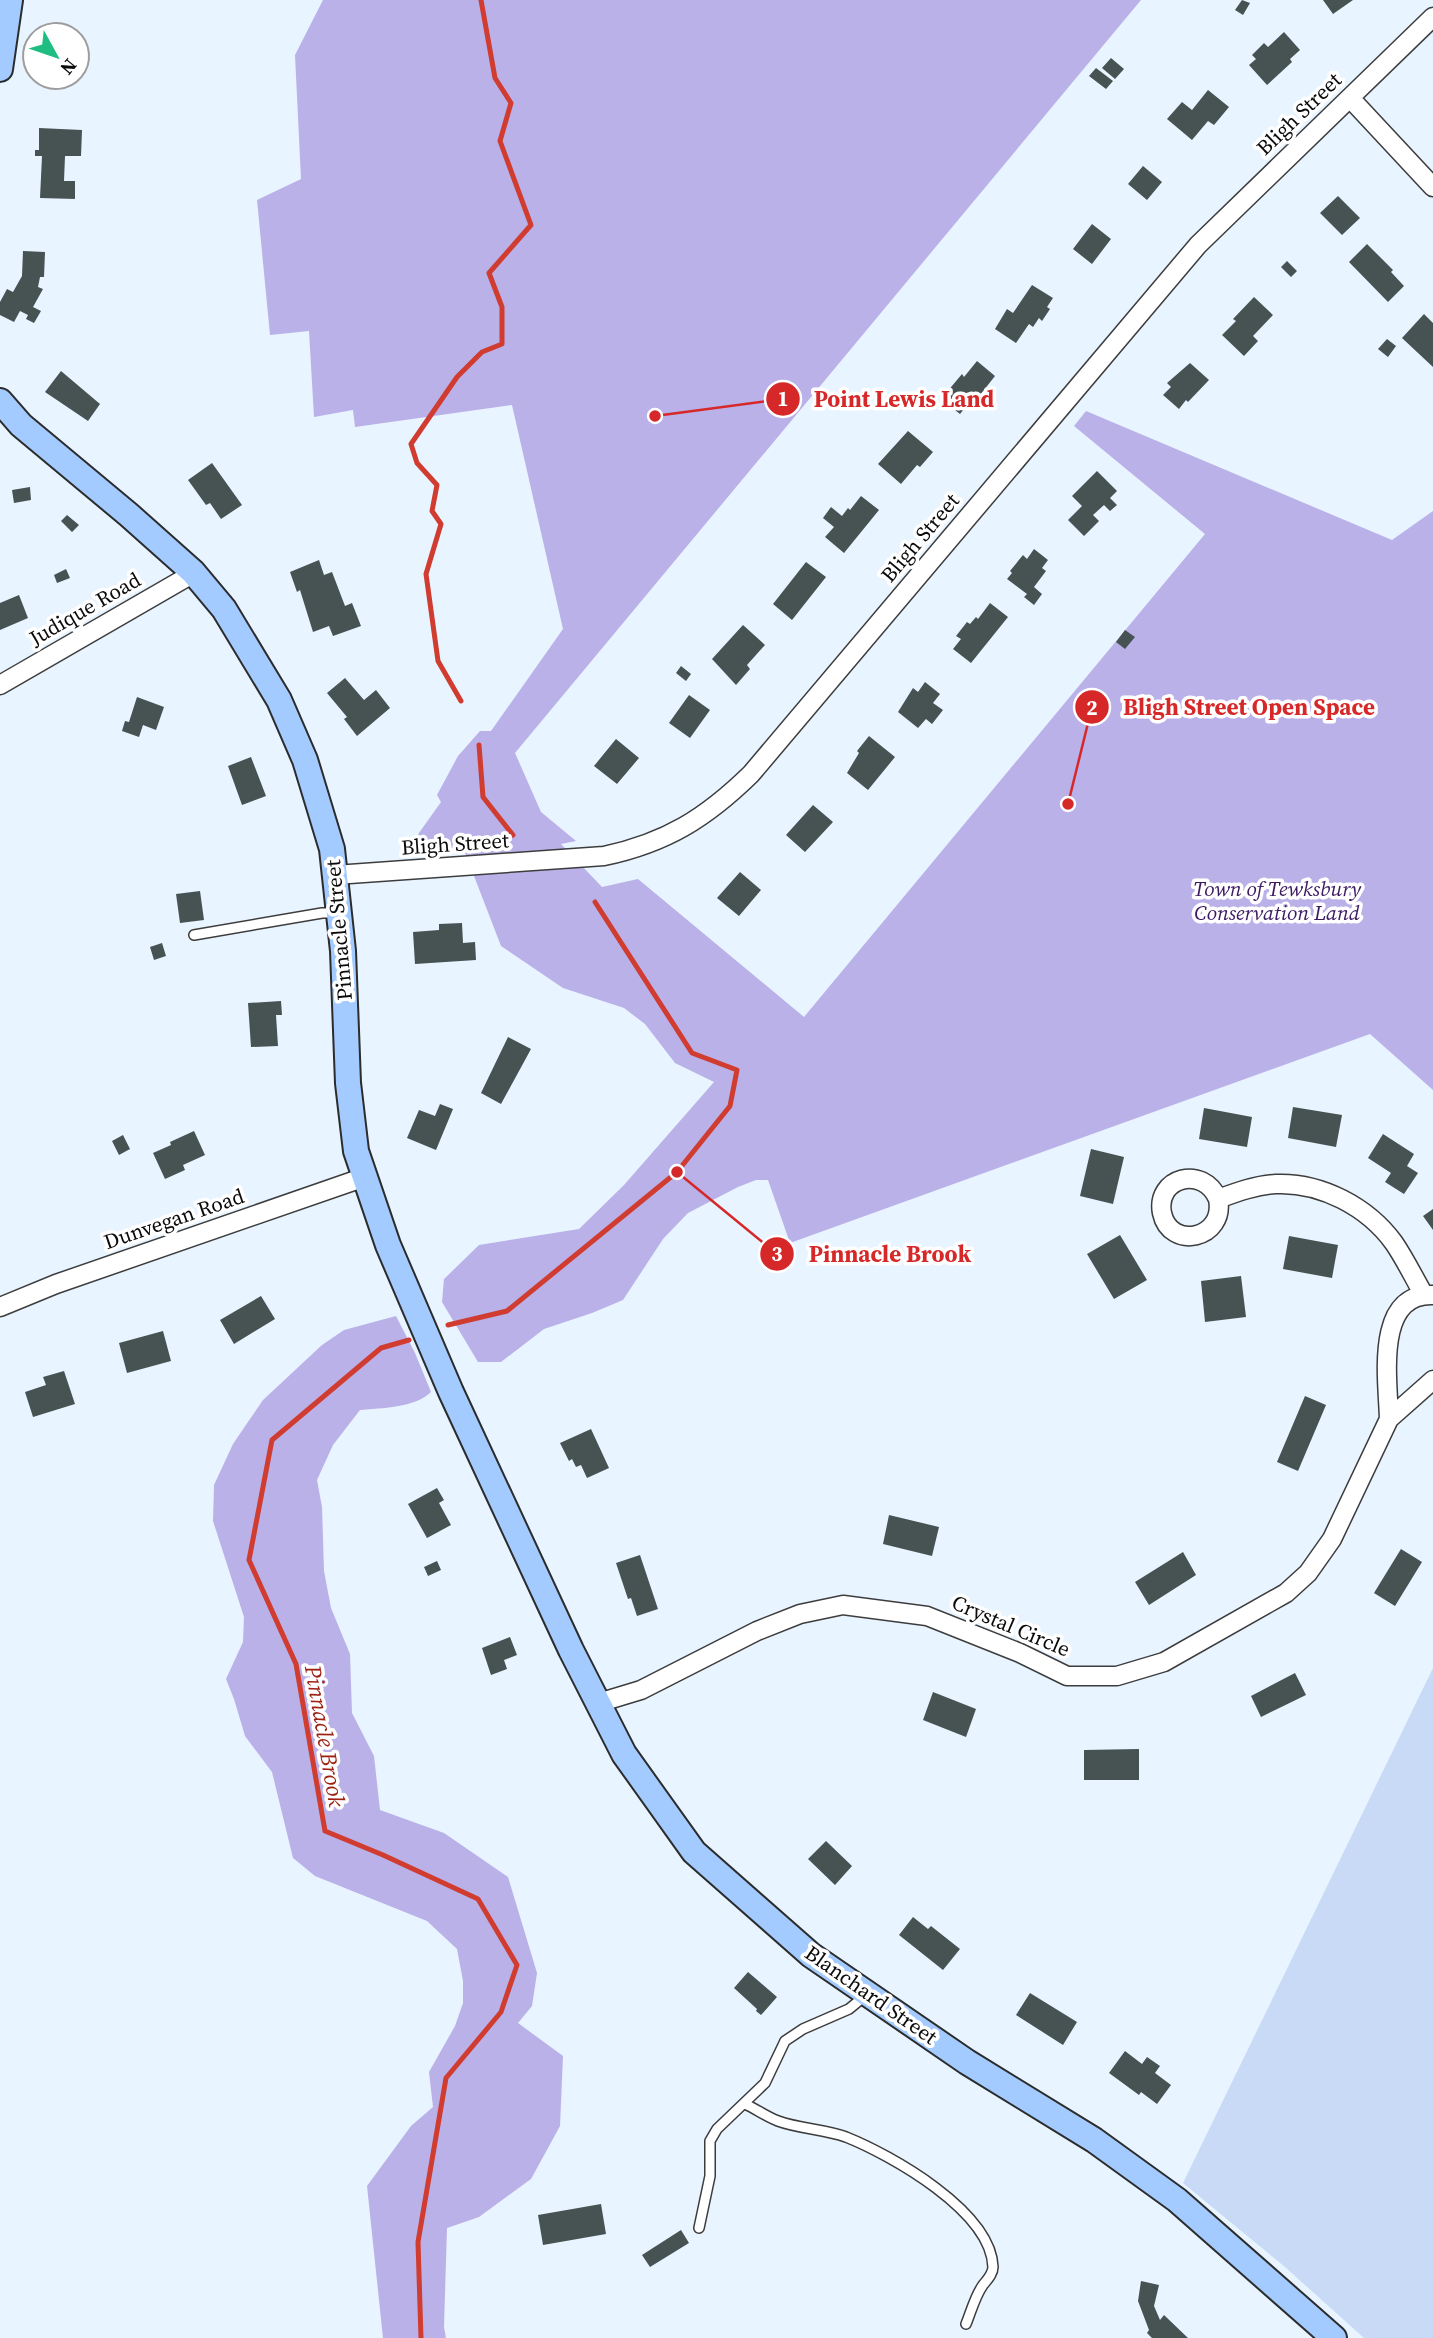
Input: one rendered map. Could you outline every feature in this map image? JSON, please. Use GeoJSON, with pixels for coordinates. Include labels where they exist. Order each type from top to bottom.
{"type":"FeatureCollection","features":[{"type":"Feature","properties":{"kind":"street"},"geometry":{"type":"LineString","coordinates":[[0,69],[10,0]]}},
{"type":"Feature","properties":{"kind":"street","name":"Bligh Street"},"geometry":{"type":"LineString","coordinates":[[335,875],[604,856],[664,839],[696,821],[726,799],[751,774],[1198,245],[1433,17]]}},
{"type":"Feature","properties":{"kind":"street"},"geometry":{"type":"LineString","coordinates":[[1350,98],[1433,187]]}},
{"type":"Feature","properties":{"kind":"street","name":"Pinnacle Street"},"geometry":{"type":"LineString","coordinates":[[0,401],[21,425],[194,573],[224,609],[279,700],[305,760],[332,849],[343,951],[348,1083],[356,1151],[388,1245],[445,1380],[525,1548]]}},
{"type":"Feature","properties":{"kind":"street","name":"Judique Road"},"geometry":{"type":"LineString","coordinates":[[0,685],[194,573]]}},
{"type":"Feature","properties":{"kind":"street","name":"Dunvegan Road"},"geometry":{"type":"LineString","coordinates":[[0,1307],[57,1284],[365,1177]]}},
{"type":"Feature","properties":{"kind":"street","name":"Crystal Circle"},"geometry":{"type":"LineString","coordinates":[[1218,1199],[1248,1189],[1283,1184],[1314,1189],[1350,1203],[1368,1214],[1395,1244],[1429,1295],[1413,1298],[1403,1305],[1391,1327],[1388,1357],[1389,1419]]}},
{"type":"Feature","properties":{"kind":"street","name":"Crystal Circle"},"geometry":{"type":"LineString","coordinates":[[598,1703],[641,1690],[800,1614],[843,1605],[928,1616],[1020,1653],[1067,1676],[1117,1676],[1164,1662],[1286,1592],[1308,1573],[1332,1539],[1389,1419],[1433,1380]]}},
{"type":"Feature","properties":{"kind":"street","name":"Blanchard Street"},"geometry":{"type":"LineString","coordinates":[[525,1548],[624,1754],[694,1852],[811,1955],[967,2062],[1094,2140],[1177,2200],[1334,2338]]}},
{"type":"Feature","properties":{"kind":"lane"},"geometry":{"type":"LineString","coordinates":[[194,935],[322,913],[339,913]]}},
{"type":"Feature","properties":{"kind":"lane"},"geometry":{"type":"LineString","coordinates":[[699,2228],[710,2176],[710,2141],[717,2129],[765,2083],[785,2041],[803,2029],[849,2009],[868,1994]]}},
{"type":"Feature","properties":{"kind":"lane"},"geometry":{"type":"LineString","coordinates":[[745,2104],[778,2121],[842,2136],[877,2150],[902,2164],[971,2219],[986,2243],[993,2268],[981,2288],[966,2324]]}},
{"type":"Feature","properties":{"kind":"shaded area"},"geometry":{"type":"Polygon","coordinates":[[[1433,1668],[1433,2338],[1364,2338],[1285,2267],[1183,2183],[1433,1668]]]}},
{"type":"Feature","properties":{"kind":"green space","name":"Town of Tewksbury Conservation Land"},"geometry":{"type":"Polygon","coordinates":[[[323,0],[1141,0],[515,753],[541,812],[576,841],[561,844],[602,887],[638,879],[804,1017],[1205,534],[1074,426],[1086,411],[1392,540],[1433,511],[1433,1090],[1370,1034],[790,1243],[768,1180],[756,1180],[688,1213],[663,1239],[623,1300],[544,1329],[501,1362],[478,1362],[442,1302],[444,1279],[479,1245],[579,1229],[624,1185],[714,1082],[675,1063],[645,1024],[624,1008],[563,988],[501,946],[464,850],[404,854],[441,802],[437,795],[458,756],[480,731],[491,731],[563,629],[512,405],[355,427],[353,410],[314,417],[309,331],[270,335],[257,200],[301,179],[295,55],[323,0]]]}},
{"type":"Feature","properties":{"kind":"green space"},"geometry":{"type":"Polygon","coordinates":[[[396,1316],[431,1392],[407,1404],[360,1410],[333,1445],[317,1480],[322,1507],[324,1571],[331,1608],[350,1654],[352,1713],[374,1756],[380,1810],[444,1833],[508,1877],[537,1973],[532,2006],[518,2023],[563,2056],[560,2126],[531,2179],[479,2217],[447,2228],[446,2338],[383,2338],[367,2186],[411,2126],[433,2107],[429,2072],[455,2026],[463,2003],[463,1981],[457,1949],[427,1921],[315,1876],[293,1858],[272,1772],[245,1736],[226,1679],[243,1642],[244,1617],[213,1521],[214,1485],[233,1444],[263,1400],[322,1345],[344,1330],[396,1316]]]}},
{"type":"Feature","properties":{"kind":"building"},"geometry":{"type":"Polygon","coordinates":[[[1242,0],[1250,3],[1243,15],[1235,10],[1242,0]]]}},
{"type":"Feature","properties":{"kind":"building"},"geometry":{"type":"Polygon","coordinates":[[[1323,0],[1353,0],[1333,14],[1323,0]]]}},
{"type":"Feature","properties":{"kind":"building"},"geometry":{"type":"Polygon","coordinates":[[[1284,32],[1300,50],[1290,59],[1292,62],[1267,85],[1249,65],[1256,59],[1252,55],[1264,43],[1268,47],[1284,32]]]}},
{"type":"Feature","properties":{"kind":"building"},"geometry":{"type":"Polygon","coordinates":[[[1111,58],[1124,69],[1115,79],[1102,68],[1111,58]]]}},
{"type":"Feature","properties":{"kind":"building"},"geometry":{"type":"Polygon","coordinates":[[[1096,68],[1113,81],[1106,89],[1089,76],[1096,68]]]}},
{"type":"Feature","properties":{"kind":"building"},"geometry":{"type":"Polygon","coordinates":[[[1208,90],[1229,107],[1214,125],[1208,121],[1192,140],[1167,119],[1182,102],[1192,110],[1208,90]]]}},
{"type":"Feature","properties":{"kind":"building"},"geometry":{"type":"Polygon","coordinates":[[[39,128],[82,130],[81,156],[65,156],[64,181],[75,181],[75,199],[40,198],[42,156],[35,156],[35,150],[39,150],[39,128]]]}},
{"type":"Feature","properties":{"kind":"building"},"geometry":{"type":"Polygon","coordinates":[[[1143,166],[1162,182],[1147,200],[1128,184],[1143,166]]]}},
{"type":"Feature","properties":{"kind":"building"},"geometry":{"type":"Polygon","coordinates":[[[1338,196],[1360,218],[1342,235],[1320,213],[1338,196]]]}},
{"type":"Feature","properties":{"kind":"building"},"geometry":{"type":"Polygon","coordinates":[[[1092,224],[1111,239],[1092,264],[1073,249],[1092,224]]]}},
{"type":"Feature","properties":{"kind":"building"},"geometry":{"type":"Polygon","coordinates":[[[1367,244],[1393,270],[1391,272],[1404,286],[1388,302],[1349,262],[1367,244]]]}},
{"type":"Feature","properties":{"kind":"building"},"geometry":{"type":"Polygon","coordinates":[[[23,251],[45,252],[44,277],[40,277],[38,287],[43,289],[33,307],[41,311],[34,323],[26,319],[28,315],[20,311],[14,322],[0,315],[0,302],[7,289],[13,292],[22,276],[23,251]]]}},
{"type":"Feature","properties":{"kind":"building"},"geometry":{"type":"Polygon","coordinates":[[[1287,261],[1297,271],[1291,277],[1281,267],[1287,261]]]}},
{"type":"Feature","properties":{"kind":"building"},"geometry":{"type":"Polygon","coordinates":[[[1032,285],[1053,298],[1047,307],[1050,309],[1042,321],[1039,318],[1033,327],[1029,324],[1016,343],[995,329],[1007,309],[1013,313],[1032,285]]]}},
{"type":"Feature","properties":{"kind":"building"},"geometry":{"type":"Polygon","coordinates":[[[1254,297],[1273,315],[1253,336],[1258,341],[1244,356],[1222,335],[1254,297]]]}},
{"type":"Feature","properties":{"kind":"building"},"geometry":{"type":"Polygon","coordinates":[[[1424,314],[1433,323],[1433,367],[1402,338],[1424,314]]]}},
{"type":"Feature","properties":{"kind":"building"},"geometry":{"type":"Polygon","coordinates":[[[1387,339],[1396,346],[1388,357],[1378,349],[1387,339]]]}},
{"type":"Feature","properties":{"kind":"building"},"geometry":{"type":"Polygon","coordinates":[[[977,361],[995,376],[960,414],[941,399],[977,361]]]}},
{"type":"Feature","properties":{"kind":"building"},"geometry":{"type":"Polygon","coordinates":[[[1190,363],[1209,380],[1179,409],[1163,395],[1171,387],[1167,383],[1190,363]]]}},
{"type":"Feature","properties":{"kind":"building"},"geometry":{"type":"Polygon","coordinates":[[[61,371],[100,404],[88,421],[45,392],[61,371]]]}},
{"type":"Feature","properties":{"kind":"building"},"geometry":{"type":"Polygon","coordinates":[[[908,431],[933,452],[920,467],[917,465],[901,484],[878,464],[908,431]]]}},
{"type":"Feature","properties":{"kind":"building"},"geometry":{"type":"Polygon","coordinates":[[[212,463],[242,505],[221,519],[210,503],[206,505],[188,480],[212,463]]]}},
{"type":"Feature","properties":{"kind":"building"},"geometry":{"type":"Polygon","coordinates":[[[1097,471],[1117,491],[1110,498],[1117,505],[1110,511],[1104,505],[1093,515],[1099,521],[1084,536],[1068,520],[1082,506],[1072,496],[1097,471]]]}},
{"type":"Feature","properties":{"kind":"building"},"geometry":{"type":"Polygon","coordinates":[[[30,487],[31,500],[14,503],[12,490],[30,487]]]}},
{"type":"Feature","properties":{"kind":"building"},"geometry":{"type":"Polygon","coordinates":[[[861,496],[879,510],[844,553],[825,537],[834,527],[823,518],[831,507],[842,516],[861,496]]]}},
{"type":"Feature","properties":{"kind":"building"},"geometry":{"type":"Polygon","coordinates":[[[67,515],[79,525],[72,532],[61,521],[67,515]]]}},
{"type":"Feature","properties":{"kind":"building"},"geometry":{"type":"Polygon","coordinates":[[[1034,549],[1048,560],[1042,568],[1046,571],[1034,587],[1042,594],[1034,605],[1024,597],[1027,594],[1007,579],[1023,555],[1027,559],[1034,549]]]}},
{"type":"Feature","properties":{"kind":"building"},"geometry":{"type":"Polygon","coordinates":[[[319,560],[324,575],[332,572],[345,606],[352,603],[361,626],[333,636],[329,626],[313,632],[300,590],[297,592],[290,572],[319,560]]]}},
{"type":"Feature","properties":{"kind":"building"},"geometry":{"type":"Polygon","coordinates":[[[806,562],[826,577],[792,620],[773,604],[806,562]]]}},
{"type":"Feature","properties":{"kind":"building"},"geometry":{"type":"Polygon","coordinates":[[[66,569],[70,578],[57,583],[54,575],[66,569]]]}},
{"type":"Feature","properties":{"kind":"building"},"geometry":{"type":"Polygon","coordinates":[[[19,595],[28,618],[0,630],[0,603],[19,595]]]}},
{"type":"Feature","properties":{"kind":"building"},"geometry":{"type":"Polygon","coordinates":[[[990,603],[1008,617],[971,663],[953,649],[961,639],[956,636],[967,622],[970,624],[976,617],[978,619],[990,603]]]}},
{"type":"Feature","properties":{"kind":"building"},"geometry":{"type":"Polygon","coordinates":[[[743,625],[765,645],[747,665],[750,669],[736,685],[712,659],[743,625]]]}},
{"type":"Feature","properties":{"kind":"building"},"geometry":{"type":"Polygon","coordinates":[[[1125,630],[1135,637],[1125,649],[1116,642],[1125,630]]]}},
{"type":"Feature","properties":{"kind":"building"},"geometry":{"type":"Polygon","coordinates":[[[681,666],[691,674],[686,681],[676,673],[681,666]]]}},
{"type":"Feature","properties":{"kind":"building"},"geometry":{"type":"Polygon","coordinates":[[[345,678],[364,700],[376,690],[390,708],[357,736],[344,719],[347,717],[327,693],[345,678]]]}},
{"type":"Feature","properties":{"kind":"building"},"geometry":{"type":"Polygon","coordinates":[[[925,682],[940,694],[933,703],[943,710],[932,724],[926,719],[918,728],[898,712],[913,688],[918,692],[925,682]]]}},
{"type":"Feature","properties":{"kind":"building"},"geometry":{"type":"Polygon","coordinates":[[[689,695],[710,710],[690,738],[669,723],[689,695]]]}},
{"type":"Feature","properties":{"kind":"building"},"geometry":{"type":"Polygon","coordinates":[[[137,697],[164,707],[156,730],[143,725],[139,737],[122,731],[125,721],[129,722],[137,697]]]}},
{"type":"Feature","properties":{"kind":"building"},"geometry":{"type":"Polygon","coordinates":[[[869,736],[895,757],[868,790],[847,773],[859,753],[857,751],[869,736]]]}},
{"type":"Feature","properties":{"kind":"building"},"geometry":{"type":"Polygon","coordinates":[[[616,739],[639,758],[617,784],[594,766],[616,739]]]}},
{"type":"Feature","properties":{"kind":"building"},"geometry":{"type":"Polygon","coordinates":[[[251,757],[266,796],[242,805],[228,766],[251,757]]]}},
{"type":"Feature","properties":{"kind":"building"},"geometry":{"type":"Polygon","coordinates":[[[813,805],[833,822],[805,852],[786,835],[813,805]]]}},
{"type":"Feature","properties":{"kind":"building"},"geometry":{"type":"Polygon","coordinates":[[[740,872],[761,890],[739,916],[717,898],[740,872]]]}},
{"type":"Feature","properties":{"kind":"building"},"geometry":{"type":"Polygon","coordinates":[[[200,891],[204,920],[180,923],[176,894],[200,891]]]}},
{"type":"Feature","properties":{"kind":"building"},"geometry":{"type":"Polygon","coordinates":[[[462,923],[463,943],[475,942],[476,960],[415,964],[413,932],[439,930],[439,924],[462,923]]]}},
{"type":"Feature","properties":{"kind":"building"},"geometry":{"type":"Polygon","coordinates":[[[162,943],[166,956],[154,960],[150,947],[162,943]]]}},
{"type":"Feature","properties":{"kind":"building"},"geometry":{"type":"Polygon","coordinates":[[[281,1001],[282,1015],[276,1015],[278,1046],[251,1047],[248,1003],[281,1001]]]}},
{"type":"Feature","properties":{"kind":"building"},"geometry":{"type":"Polygon","coordinates":[[[508,1037],[531,1049],[501,1104],[481,1093],[508,1037]]]}},
{"type":"Feature","properties":{"kind":"building"},"geometry":{"type":"Polygon","coordinates":[[[440,1104],[453,1109],[436,1150],[407,1138],[419,1110],[435,1116],[440,1104]]]}},
{"type":"Feature","properties":{"kind":"building"},"geometry":{"type":"Polygon","coordinates":[[[1293,1107],[1342,1115],[1336,1147],[1288,1138],[1293,1107]]]}},
{"type":"Feature","properties":{"kind":"building"},"geometry":{"type":"Polygon","coordinates":[[[1204,1108],[1252,1117],[1247,1147],[1199,1139],[1204,1108]]]}},
{"type":"Feature","properties":{"kind":"building"},"geometry":{"type":"Polygon","coordinates":[[[194,1131],[205,1155],[183,1165],[185,1170],[165,1179],[153,1153],[194,1131]]]}},
{"type":"Feature","properties":{"kind":"building"},"geometry":{"type":"Polygon","coordinates":[[[1383,1134],[1414,1154],[1407,1166],[1418,1173],[1404,1194],[1385,1182],[1391,1173],[1368,1158],[1383,1134]]]}},
{"type":"Feature","properties":{"kind":"building"},"geometry":{"type":"Polygon","coordinates":[[[123,1135],[130,1149],[119,1155],[112,1141],[123,1135]]]}},
{"type":"Feature","properties":{"kind":"building"},"geometry":{"type":"Polygon","coordinates":[[[1091,1149],[1124,1157],[1113,1204],[1080,1196],[1091,1149]]]}},
{"type":"Feature","properties":{"kind":"building"},"geometry":{"type":"Polygon","coordinates":[[[1433,1209],[1433,1230],[1423,1216],[1433,1209]]]}},
{"type":"Feature","properties":{"kind":"building"},"geometry":{"type":"Polygon","coordinates":[[[1120,1235],[1147,1280],[1114,1299],[1087,1254],[1120,1235]]]}},
{"type":"Feature","properties":{"kind":"building"},"geometry":{"type":"Polygon","coordinates":[[[1289,1236],[1338,1245],[1332,1278],[1283,1269],[1289,1236]]]}},
{"type":"Feature","properties":{"kind":"building"},"geometry":{"type":"Polygon","coordinates":[[[1241,1276],[1246,1317],[1205,1322],[1201,1281],[1241,1276]]]}},
{"type":"Feature","properties":{"kind":"building"},"geometry":{"type":"Polygon","coordinates":[[[261,1296],[275,1319],[234,1344],[220,1320],[261,1296]]]}},
{"type":"Feature","properties":{"kind":"building"},"geometry":{"type":"Polygon","coordinates":[[[163,1331],[171,1361],[127,1373],[119,1343],[163,1331]]]}},
{"type":"Feature","properties":{"kind":"building"},"geometry":{"type":"Polygon","coordinates":[[[64,1371],[75,1404],[33,1417],[25,1392],[46,1385],[43,1377],[64,1371]]]}},
{"type":"Feature","properties":{"kind":"building"},"geometry":{"type":"Polygon","coordinates":[[[1305,1396],[1326,1405],[1298,1471],[1277,1462],[1305,1396]]]}},
{"type":"Feature","properties":{"kind":"building"},"geometry":{"type":"Polygon","coordinates":[[[591,1429],[609,1468],[587,1478],[581,1465],[576,1467],[572,1459],[569,1461],[560,1443],[591,1429]]]}},
{"type":"Feature","properties":{"kind":"building"},"geometry":{"type":"Polygon","coordinates":[[[437,1488],[444,1500],[439,1503],[451,1525],[427,1538],[408,1504],[437,1488]]]}},
{"type":"Feature","properties":{"kind":"building"},"geometry":{"type":"Polygon","coordinates":[[[889,1515],[939,1527],[932,1556],[883,1544],[889,1515]]]}},
{"type":"Feature","properties":{"kind":"building"},"geometry":{"type":"Polygon","coordinates":[[[1401,1549],[1422,1562],[1395,1606],[1374,1593],[1401,1549]]]}},
{"type":"Feature","properties":{"kind":"building"},"geometry":{"type":"Polygon","coordinates":[[[1183,1552],[1196,1575],[1149,1605],[1135,1582],[1183,1552]]]}},
{"type":"Feature","properties":{"kind":"building"},"geometry":{"type":"Polygon","coordinates":[[[640,1555],[658,1609],[637,1616],[631,1598],[628,1599],[616,1563],[640,1555]]]}},
{"type":"Feature","properties":{"kind":"building"},"geometry":{"type":"Polygon","coordinates":[[[437,1561],[441,1570],[428,1576],[424,1567],[437,1561]]]}},
{"type":"Feature","properties":{"kind":"building"},"geometry":{"type":"Polygon","coordinates":[[[510,1637],[517,1655],[504,1660],[507,1669],[491,1675],[482,1648],[510,1637]]]}},
{"type":"Feature","properties":{"kind":"building"},"geometry":{"type":"Polygon","coordinates":[[[1295,1673],[1306,1695],[1261,1717],[1251,1696],[1295,1673]]]}},
{"type":"Feature","properties":{"kind":"building"},"geometry":{"type":"Polygon","coordinates":[[[933,1692],[976,1709],[966,1737],[923,1720],[933,1692]]]}},
{"type":"Feature","properties":{"kind":"building"},"geometry":{"type":"Polygon","coordinates":[[[1139,1749],[1139,1780],[1084,1780],[1084,1750],[1139,1749]]]}},
{"type":"Feature","properties":{"kind":"building"},"geometry":{"type":"Polygon","coordinates":[[[826,1841],[852,1866],[835,1885],[808,1859],[826,1841]]]}},
{"type":"Feature","properties":{"kind":"building"},"geometry":{"type":"Polygon","coordinates":[[[913,1917],[928,1929],[931,1926],[960,1949],[943,1970],[899,1935],[913,1917]]]}},
{"type":"Feature","properties":{"kind":"building"},"geometry":{"type":"Polygon","coordinates":[[[748,1972],[777,1997],[761,2015],[734,1988],[748,1972]]]}},
{"type":"Feature","properties":{"kind":"building"},"geometry":{"type":"Polygon","coordinates":[[[1030,1993],[1077,2022],[1063,2045],[1016,2015],[1030,1993]]]}},
{"type":"Feature","properties":{"kind":"building"},"geometry":{"type":"Polygon","coordinates":[[[1125,2051],[1142,2064],[1147,2057],[1160,2066],[1155,2073],[1171,2085],[1157,2104],[1141,2092],[1139,2095],[1109,2073],[1125,2051]]]}},
{"type":"Feature","properties":{"kind":"building"},"geometry":{"type":"Polygon","coordinates":[[[601,2204],[606,2234],[543,2245],[538,2215],[601,2204]]]}},
{"type":"Feature","properties":{"kind":"building"},"geometry":{"type":"Polygon","coordinates":[[[681,2230],[689,2243],[650,2267],[642,2255],[681,2230]]]}},
{"type":"Feature","properties":{"kind":"building"},"geometry":{"type":"Polygon","coordinates":[[[1141,2281],[1159,2285],[1154,2306],[1160,2320],[1164,2315],[1188,2338],[1152,2338],[1147,2333],[1149,2330],[1138,2301],[1141,2281]]]}},
{"type":"Feature","properties":{"kind":"waterway","name":"Pinnacle Brook"},"geometry":{"type":"LineString","coordinates":[[461,701],[438,661],[426,574],[441,524],[432,511],[437,485],[417,463],[411,444],[457,377],[482,352],[502,344],[502,307],[489,273],[531,225],[500,141],[511,103],[495,78],[481,0]]}},
{"type":"Feature","properties":{"kind":"waterway","name":"Pinnacle Brook"},"geometry":{"type":"LineString","coordinates":[[479,745],[483,797],[513,835]]}},
{"type":"Feature","properties":{"kind":"waterway","name":"Pinnacle Brook"},"geometry":{"type":"LineString","coordinates":[[448,1325],[507,1311],[677,1172],[730,1106],[737,1070],[692,1053],[595,902]]}},
{"type":"Feature","properties":{"kind":"waterway","name":"Pinnacle Brook"},"geometry":{"type":"LineString","coordinates":[[409,1340],[381,1348],[272,1440],[249,1560],[296,1664],[325,1831],[478,1899],[517,1965],[501,2012],[446,2078],[418,2242],[421,2338]]}},
{"type":"Feature","properties":{"kind":"place","name":"Point Lewis Land"},"geometry":{"type":"Point","coordinates":[655,416]}},
{"type":"Feature","properties":{"kind":"place","name":"Bligh Street Open Space"},"geometry":{"type":"Point","coordinates":[1068,804]}},
{"type":"Feature","properties":{"kind":"place","name":"Pinnacle Brook"},"geometry":{"type":"Point","coordinates":[677,1172]}}]}
